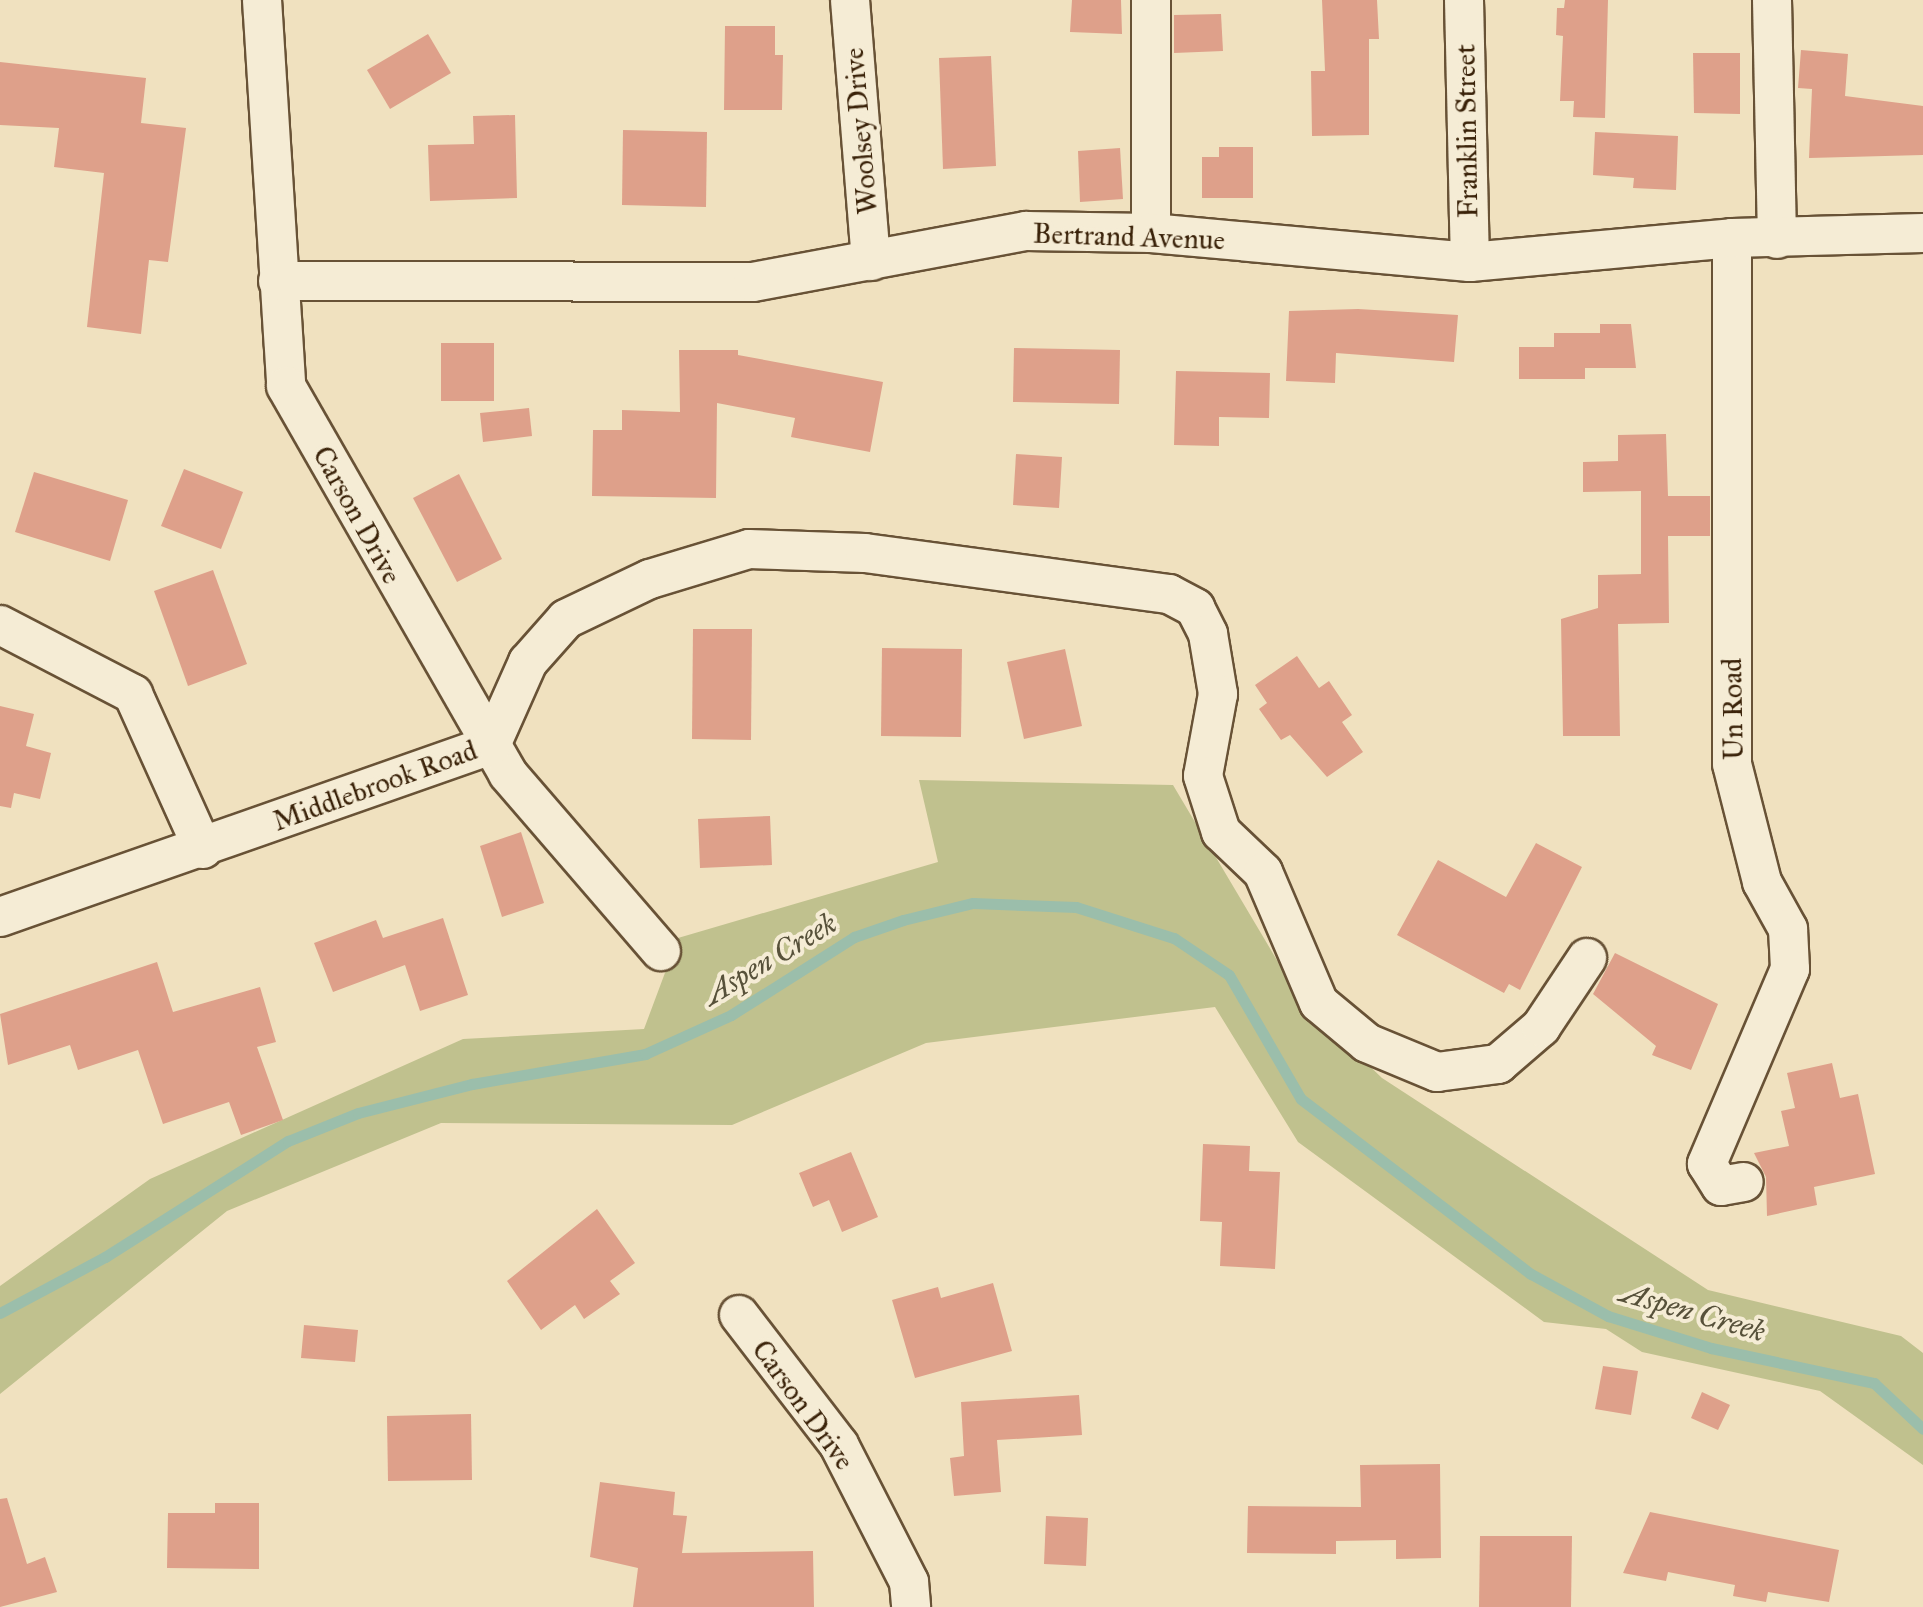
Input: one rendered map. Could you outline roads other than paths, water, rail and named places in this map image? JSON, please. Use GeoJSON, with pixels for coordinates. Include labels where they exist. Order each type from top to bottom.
{"type":"FeatureCollection","features":[{"type":"Feature","properties":{"kind":"street","name":"Carson Drive"},"geometry":{"type":"LineString","coordinates":[[262,0],[286,386],[508,774],[661,952]]}},
{"type":"Feature","properties":{"kind":"street","name":"Woolsey Drive"},"geometry":{"type":"LineString","coordinates":[[850,0],[872,261]]}},
{"type":"Feature","properties":{"kind":"street"},"geometry":{"type":"LineString","coordinates":[[1150,232],[1152,0]]}},
{"type":"Feature","properties":{"kind":"street","name":"Franklin Street"},"geometry":{"type":"LineString","coordinates":[[1464,0],[1470,262]]}},
{"type":"Feature","properties":{"kind":"street"},"geometry":{"type":"LineString","coordinates":[[1772,0],[1777,239]]}},
{"type":"Feature","properties":{"kind":"street","name":"Bertrand Avenue"},"geometry":{"type":"LineString","coordinates":[[278,280],[753,282],[1026,231],[1150,232],[1470,262],[1732,238],[1923,233]]}},
{"type":"Feature","properties":{"kind":"street","name":"Un Road"},"geometry":{"type":"LineString","coordinates":[[1732,238],[1732,764],[1762,882],[1788,928],[1790,970],[1707,1164],[1721,1186],[1744,1182]]}},
{"type":"Feature","properties":{"kind":"street","name":"Middlebrook Road"},"geometry":{"type":"LineString","coordinates":[[0,917],[491,745],[528,662],[566,619],[650,579],[748,549],[864,554],[1170,594],[1195,608],[1208,634],[1218,694],[1203,776],[1221,832],[1264,872],[1282,906],[1319,1002],[1368,1043],[1436,1072],[1498,1064],[1541,1026],[1587,958]]}},
{"type":"Feature","properties":{"kind":"street"},"geometry":{"type":"LineString","coordinates":[[0,626],[133,694],[203,849]]}},
{"type":"Feature","properties":{"kind":"street","name":"Carson Drive"},"geometry":{"type":"LineString","coordinates":[[739,1315],[839,1445],[909,1582],[911,1607]]}},
{"type":"Feature","properties":{"kind":"waterway","name":"Aspen Creek"},"geometry":{"type":"LineString","coordinates":[[0,1313],[105,1257],[288,1141],[358,1113],[472,1084],[645,1054],[731,1015],[854,937],[903,920],[973,903],[1076,907],[1174,938],[1229,975],[1301,1099],[1531,1274],[1608,1316],[1711,1348],[1874,1383],[1923,1429]]}}]}
